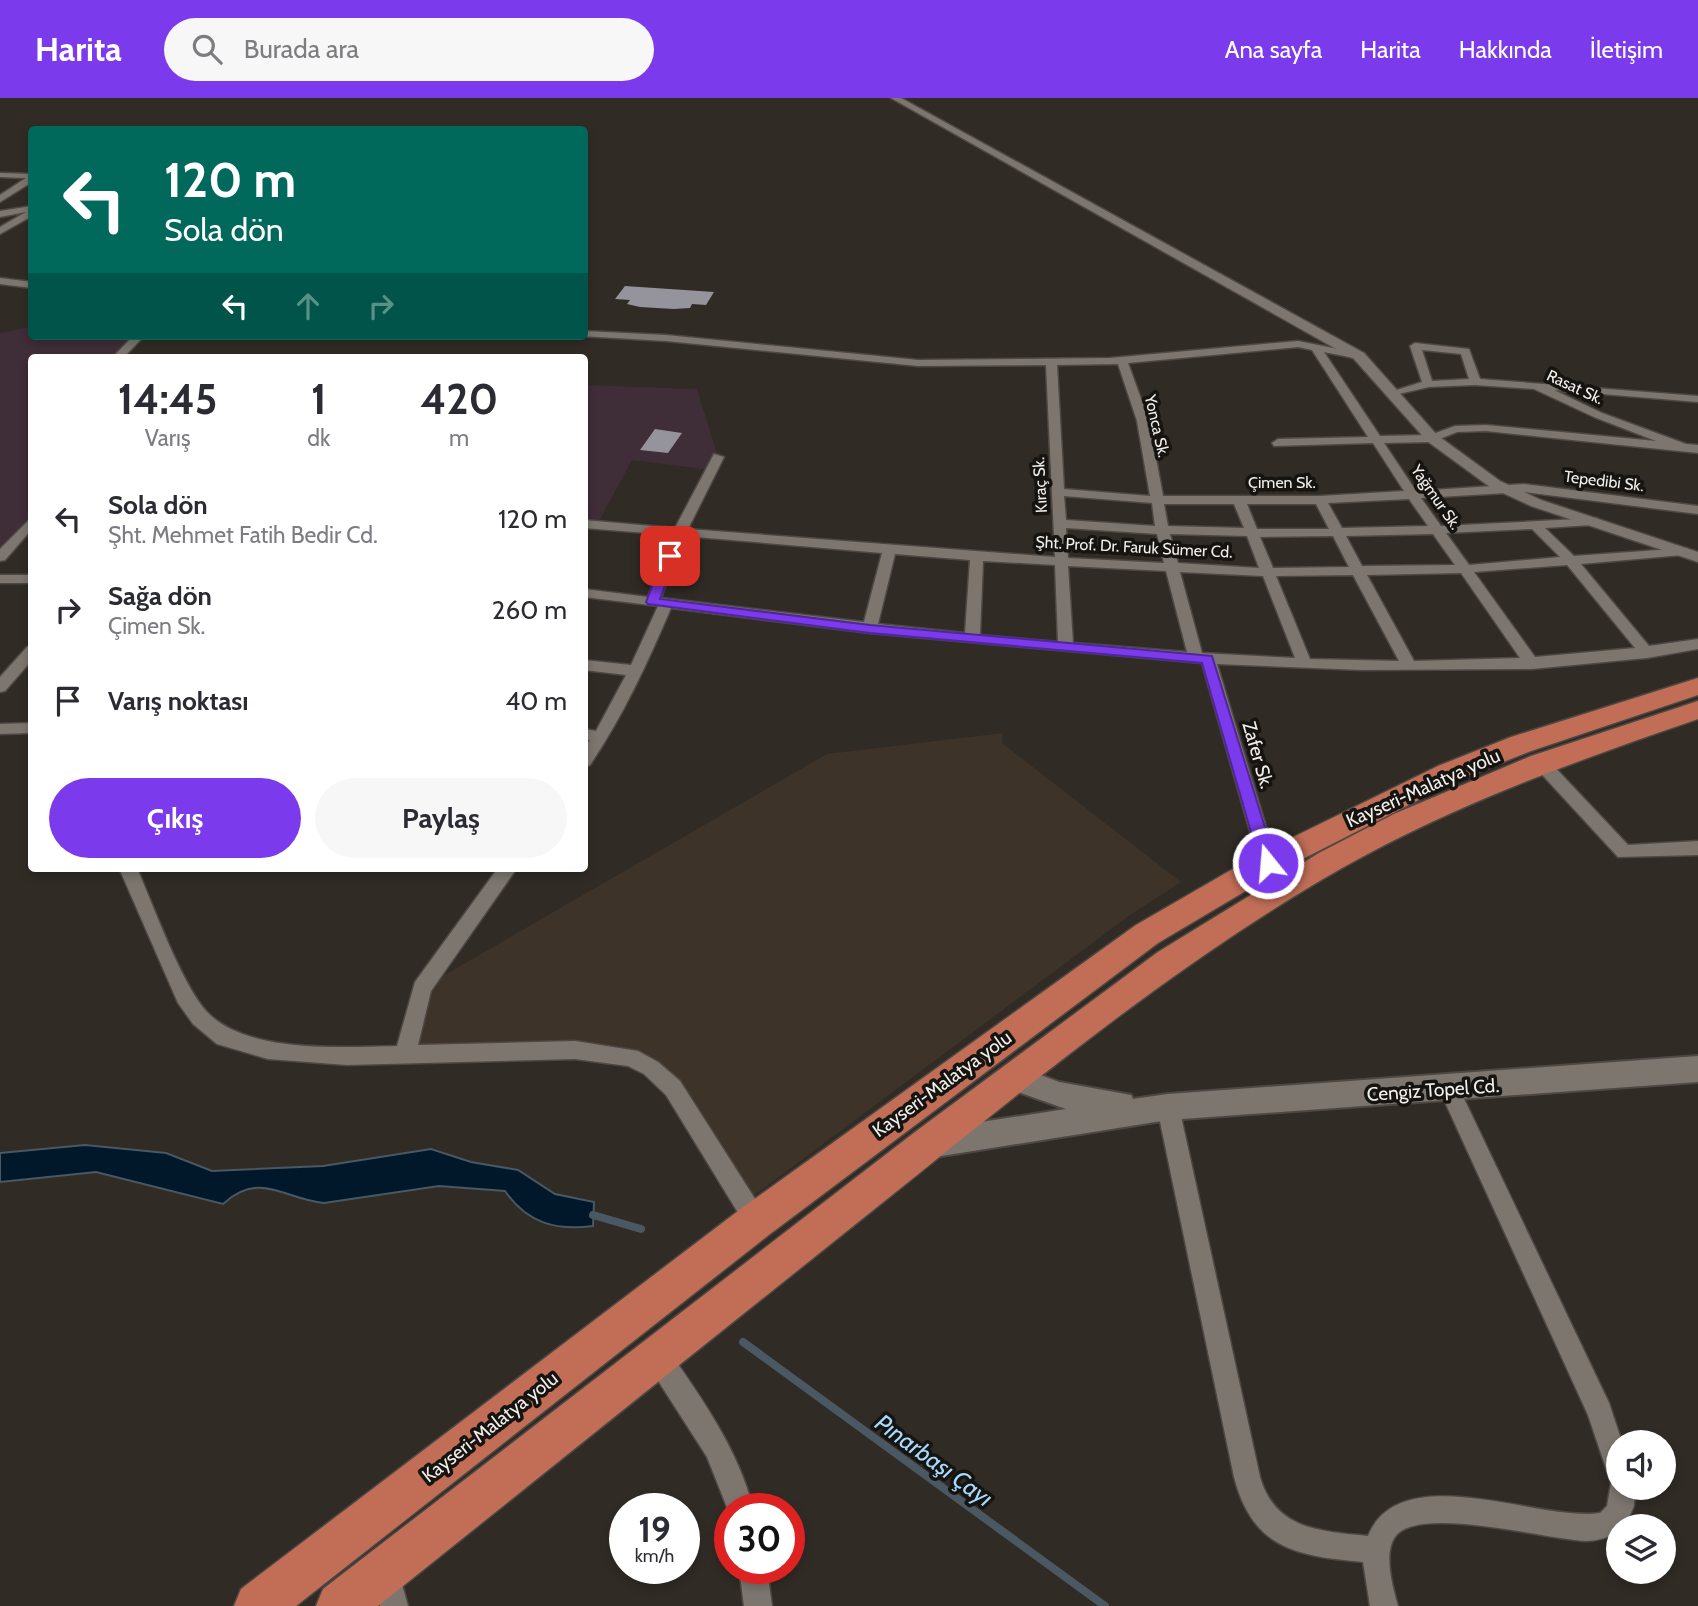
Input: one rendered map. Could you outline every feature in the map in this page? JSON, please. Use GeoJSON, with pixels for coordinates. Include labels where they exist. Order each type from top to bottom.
{"type":"FeatureCollection","features":[{"type":"Feature","properties":{"kind":"highway","name":"Kayseri-Malatya yolu"},"geometry":{"type":"LineString","coordinates":[[258,1606],[756,1221],[1147,934],[1268,863],[1448,773],[1521,744],[1698,686]]}},
{"type":"Feature","properties":{"kind":"highway","name":"Kayseri-Malatya yolu"},"geometry":{"type":"LineString","coordinates":[[340,1606],[928,1144],[1169,961],[1252,908],[1404,822],[1541,763],[1698,710]]}},
{"type":"Feature","properties":{"kind":"main road","name":"Cengiz Topel Cd."},"geometry":{"type":"LineString","coordinates":[[1167,1107],[1449,1089],[1698,1069]]}},
{"type":"Feature","properties":{"kind":"main road"},"geometry":{"type":"LineString","coordinates":[[1017,1079],[1059,1095],[1167,1107]]}},
{"type":"Feature","properties":{"kind":"main road"},"geometry":{"type":"LineString","coordinates":[[928,1144],[1167,1107]]}},
{"type":"Feature","properties":{"kind":"street"},"geometry":{"type":"LineString","coordinates":[[895,98],[1359,356],[1432,438],[1506,489],[1536,503],[1698,557]]}},
{"type":"Feature","properties":{"kind":"street"},"geometry":{"type":"LineString","coordinates":[[0,175],[28,177]]}},
{"type":"Feature","properties":{"kind":"street"},"geometry":{"type":"LineString","coordinates":[[0,199],[28,180]]}},
{"type":"Feature","properties":{"kind":"street"},"geometry":{"type":"LineString","coordinates":[[0,214],[28,210]]}},
{"type":"Feature","properties":{"kind":"street"},"geometry":{"type":"LineString","coordinates":[[0,231],[28,213]]}},
{"type":"Feature","properties":{"kind":"street"},"geometry":{"type":"LineString","coordinates":[[0,281],[28,284]]}},
{"type":"Feature","properties":{"kind":"street"},"geometry":{"type":"LineString","coordinates":[[588,334],[666,338],[918,363],[1122,360],[1277,345],[1315,347],[1359,356]]}},
{"type":"Feature","properties":{"kind":"street"},"geometry":{"type":"LineString","coordinates":[[121,354],[135,340]]}},
{"type":"Feature","properties":{"kind":"street"},"geometry":{"type":"LineString","coordinates":[[1428,384],[1415,346],[1465,351],[1475,382]]}},
{"type":"Feature","properties":{"kind":"street","name":"Yağmur Sk."},"geometry":{"type":"LineString","coordinates":[[1315,347],[1413,496],[1532,664]]}},
{"type":"Feature","properties":{"kind":"street","name":"Yonca Sk."},"geometry":{"type":"LineString","coordinates":[[1122,360],[1143,421],[1156,500]]}},
{"type":"Feature","properties":{"kind":"street","name":"Kıraç Sk."},"geometry":{"type":"LineString","coordinates":[[1051,362],[1066,648]]}},
{"type":"Feature","properties":{"kind":"street","name":"Rasat Sk."},"geometry":{"type":"LineString","coordinates":[[1394,394],[1428,384],[1475,382],[1536,386],[1598,415],[1684,447],[1698,449]]}},
{"type":"Feature","properties":{"kind":"street"},"geometry":{"type":"LineString","coordinates":[[1536,386],[1698,399]]}},
{"type":"Feature","properties":{"kind":"street"},"geometry":{"type":"LineString","coordinates":[[1278,443],[1432,438],[1455,429],[1486,428],[1684,447]]}},
{"type":"Feature","properties":{"kind":"street"},"geometry":{"type":"LineString","coordinates":[[588,756],[602,737],[637,671],[660,603],[679,533],[718,457]]}},
{"type":"Feature","properties":{"kind":"street","name":"Tepedibi Sk."},"geometry":{"type":"LineString","coordinates":[[1506,489],[1524,488],[1698,510]]}},
{"type":"Feature","properties":{"kind":"street","name":"Çimen Sk."},"geometry":{"type":"LineString","coordinates":[[1058,492],[1156,500],[1320,500],[1490,493],[1506,489]]}},
{"type":"Feature","properties":{"kind":"street","name":"Zafer Sk."},"geometry":{"type":"LineString","coordinates":[[1156,500],[1171,565],[1268,863]]}},
{"type":"Feature","properties":{"kind":"street"},"geometry":{"type":"LineString","coordinates":[[1239,500],[1305,664]]}},
{"type":"Feature","properties":{"kind":"street"},"geometry":{"type":"LineString","coordinates":[[1320,500],[1408,664]]}},
{"type":"Feature","properties":{"kind":"street"},"geometry":{"type":"LineString","coordinates":[[1060,524],[1163,532],[1340,534],[1592,522]]}},
{"type":"Feature","properties":{"kind":"street","name":"Şht. Prof. Dr. Faruk Sümer Cd."},"geometry":{"type":"LineString","coordinates":[[588,524],[977,557],[1267,572],[1467,569],[1573,563],[1682,551]]}},
{"type":"Feature","properties":{"kind":"street"},"geometry":{"type":"LineString","coordinates":[[1535,525],[1573,563],[1647,653]]}},
{"type":"Feature","properties":{"kind":"street"},"geometry":{"type":"LineString","coordinates":[[0,557],[28,526]]}},
{"type":"Feature","properties":{"kind":"street"},"geometry":{"type":"LineString","coordinates":[[870,629],[888,550]]}},
{"type":"Feature","properties":{"kind":"street"},"geometry":{"type":"LineString","coordinates":[[972,639],[977,557]]}},
{"type":"Feature","properties":{"kind":"street"},"geometry":{"type":"LineString","coordinates":[[0,579],[28,579]]}},
{"type":"Feature","properties":{"kind":"street"},"geometry":{"type":"LineString","coordinates":[[588,594],[870,629],[1066,648],[1305,664],[1532,664],[1647,653],[1698,644]]}},
{"type":"Feature","properties":{"kind":"street"},"geometry":{"type":"LineString","coordinates":[[0,687],[28,655]]}},
{"type":"Feature","properties":{"kind":"street"},"geometry":{"type":"LineString","coordinates":[[588,665],[637,671]]}},
{"type":"Feature","properties":{"kind":"street"},"geometry":{"type":"LineString","coordinates":[[0,729],[28,728]]}},
{"type":"Feature","properties":{"kind":"street"},"geometry":{"type":"LineString","coordinates":[[588,735],[602,737]]}},
{"type":"Feature","properties":{"kind":"street"},"geometry":{"type":"LineString","coordinates":[[1541,763],[1624,852],[1698,848]]}},
{"type":"Feature","properties":{"kind":"street"},"geometry":{"type":"LineString","coordinates":[[130,872],[186,997],[200,1018],[224,1038],[243,1045],[300,1053],[405,1056],[575,1050],[631,1058],[652,1069],[673,1088],[756,1221]]}},
{"type":"Feature","properties":{"kind":"street"},"geometry":{"type":"LineString","coordinates":[[405,1056],[422,988],[505,872]]}},
{"type":"Feature","properties":{"kind":"street"},"geometry":{"type":"LineString","coordinates":[[1449,1089],[1600,1412],[1606,1431]]}},
{"type":"Feature","properties":{"kind":"street"},"geometry":{"type":"LineString","coordinates":[[1167,1107],[1247,1477],[1257,1507],[1272,1525],[1292,1535],[1336,1546],[1377,1550]]}},
{"type":"Feature","properties":{"kind":"street"},"geometry":{"type":"LineString","coordinates":[[657,1356],[697,1413],[720,1454],[734,1493]]}},
{"type":"Feature","properties":{"kind":"street"},"geometry":{"type":"LineString","coordinates":[[1384,1606],[1377,1550],[1387,1525],[1395,1518],[1411,1514],[1454,1512],[1531,1518],[1573,1526],[1603,1526],[1615,1518],[1622,1500]]}},
{"type":"Feature","properties":{"kind":"street"},"geometry":{"type":"LineString","coordinates":[[385,1570],[394,1606]]}},
{"type":"Feature","properties":{"kind":"street"},"geometry":{"type":"LineString","coordinates":[[755,1584],[758,1606]]}},
{"type":"Feature","properties":{"kind":"shaded area"},"geometry":{"type":"Polygon","coordinates":[[[28,328],[28,340],[135,340],[121,354],[28,354],[28,524],[0,557],[0,333],[28,328]]]}},
{"type":"Feature","properties":{"kind":"shaded area"},"geometry":{"type":"Polygon","coordinates":[[[588,385],[697,389],[718,457],[711,470],[632,460],[597,525],[588,524],[588,385]]]}},
{"type":"Feature","properties":{"kind":"shaded area"},"geometry":{"type":"Polygon","coordinates":[[[1003,733],[1002,743],[1181,882],[1130,915],[744,1203],[691,1114],[631,1057],[405,1056],[422,988],[827,754],[1003,733]]]}},
{"type":"Feature","properties":{"kind":"water"},"geometry":{"type":"Polygon","coordinates":[[[85,1145],[166,1153],[212,1171],[323,1166],[431,1149],[471,1162],[518,1170],[555,1194],[594,1202],[593,1226],[567,1227],[543,1222],[523,1211],[505,1191],[439,1186],[324,1203],[272,1189],[248,1189],[223,1204],[96,1172],[0,1182],[0,1153],[85,1145]]]}},
{"type":"Feature","properties":{"kind":"building"},"geometry":{"type":"Polygon","coordinates":[[[625,286],[714,292],[706,305],[692,304],[690,308],[674,309],[640,307],[627,304],[630,300],[615,299],[625,286]]]}},
{"type":"Feature","properties":{"kind":"building"},"geometry":{"type":"Polygon","coordinates":[[[655,429],[682,433],[668,453],[640,450],[655,429]]]}},
{"type":"Feature","properties":{"kind":"waterway","name":"Pınarbaşı Çayı"},"geometry":{"type":"LineString","coordinates":[[593,1215],[641,1229]]}},
{"type":"Feature","properties":{"kind":"waterway","name":"Pınarbaşı Çayı"},"geometry":{"type":"LineString","coordinates":[[743,1342],[1105,1606]]}},
{"type":"Feature","properties":{"kind":"route"},"geometry":{"type":"LineString","coordinates":[[670,556],[653,602],[870,629],[1208,659],[1268,863]]}}]}
